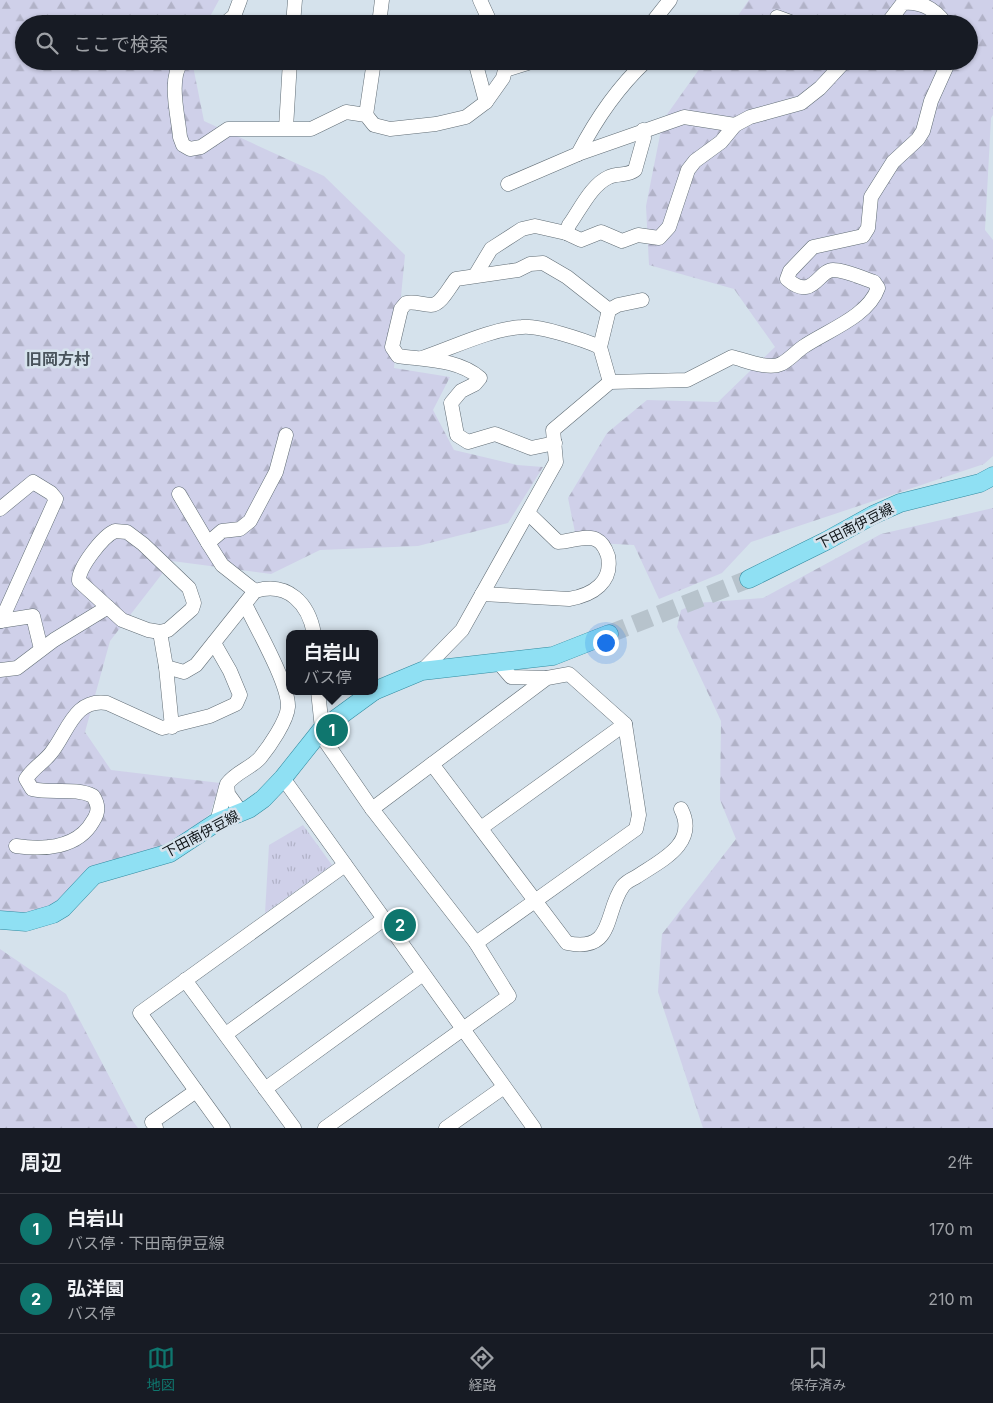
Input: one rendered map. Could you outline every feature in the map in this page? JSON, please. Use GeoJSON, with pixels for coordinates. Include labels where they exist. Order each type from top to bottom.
{"type":"FeatureCollection","features":[{"type":"Feature","properties":{"kind":"main road","name":"下田南伊豆線"},"geometry":{"type":"LineString","coordinates":[[748,579],[900,503],[980,483],[993,476]]}},
{"type":"Feature","properties":{"kind":"main road","name":"下田南伊豆線"},"geometry":{"type":"LineString","coordinates":[[378,689],[422,671],[553,656],[609,634]]}},
{"type":"Feature","properties":{"kind":"main road","name":"下田南伊豆線"},"geometry":{"type":"LineString","coordinates":[[0,920],[26,922],[53,914],[63,908],[94,875],[170,853],[217,822],[241,812],[263,799],[283,778],[322,729],[369,695]]}},
{"type":"Feature","properties":{"kind":"street"},"geometry":{"type":"LineString","coordinates":[[234,15],[240,0]]}},
{"type":"Feature","properties":{"kind":"street"},"geometry":{"type":"LineString","coordinates":[[293,15],[294,0]]}},
{"type":"Feature","properties":{"kind":"street"},"geometry":{"type":"LineString","coordinates":[[380,15],[382,0]]}},
{"type":"Feature","properties":{"kind":"street"},"geometry":{"type":"LineString","coordinates":[[480,0],[487,15]]}},
{"type":"Feature","properties":{"kind":"street"},"geometry":{"type":"LineString","coordinates":[[894,15],[903,3],[916,2],[927,7],[936,15]]}},
{"type":"Feature","properties":{"kind":"street"},"geometry":{"type":"LineString","coordinates":[[657,15],[664,3]]}},
{"type":"Feature","properties":{"kind":"street"},"geometry":{"type":"LineString","coordinates":[[177,70],[175,83],[179,128],[183,145],[190,149],[201,147],[228,129],[311,129],[346,112],[366,115],[374,125],[390,129],[436,124],[466,117],[486,102],[503,78],[504,70]]}},
{"type":"Feature","properties":{"kind":"street"},"geometry":{"type":"LineString","coordinates":[[286,128],[289,70]]}},
{"type":"Feature","properties":{"kind":"street"},"geometry":{"type":"LineString","coordinates":[[366,115],[373,70]]}},
{"type":"Feature","properties":{"kind":"street"},"geometry":{"type":"LineString","coordinates":[[477,70],[486,102]]}},
{"type":"Feature","properties":{"kind":"street"},"geometry":{"type":"LineString","coordinates":[[578,154],[595,122],[625,81],[637,70]]}},
{"type":"Feature","properties":{"kind":"street"},"geometry":{"type":"LineString","coordinates":[[476,274],[491,249],[522,229],[536,226],[566,233],[581,240],[601,232],[622,241],[638,235],[659,238],[669,227],[688,170],[695,161],[721,142],[735,125],[750,116],[801,103],[820,88],[837,70]]}},
{"type":"Feature","properties":{"kind":"street"},"geometry":{"type":"LineString","coordinates":[[422,671],[462,630],[556,462],[553,430],[610,382],[687,380],[732,357],[765,365],[781,364],[803,347],[837,329],[875,298],[878,288],[874,282],[834,270],[827,271],[813,285],[802,287],[787,280],[790,271],[813,247],[863,236],[868,228],[871,197],[893,162],[923,131],[931,101],[945,70]]}},
{"type":"Feature","properties":{"kind":"street"},"geometry":{"type":"LineString","coordinates":[[508,184],[578,154],[684,117],[735,125]]}},
{"type":"Feature","properties":{"kind":"street"},"geometry":{"type":"LineString","coordinates":[[566,233],[569,225],[601,182],[610,176],[631,173],[635,170],[644,138],[643,130]]}},
{"type":"Feature","properties":{"kind":"street"},"geometry":{"type":"LineString","coordinates":[[555,443],[531,448],[495,434],[468,442],[457,435],[451,403],[461,391],[476,384],[480,378],[473,371],[452,364],[398,356],[392,347],[401,309],[406,303],[415,301],[431,305],[438,303],[456,278],[518,270],[530,264],[543,263],[568,278],[609,310]]}},
{"type":"Feature","properties":{"kind":"street"},"geometry":{"type":"LineString","coordinates":[[610,382],[600,348],[609,310],[618,305],[642,300]]}},
{"type":"Feature","properties":{"kind":"street"},"geometry":{"type":"LineString","coordinates":[[419,359],[507,329],[524,326],[584,340],[600,348]]}},
{"type":"Feature","properties":{"kind":"street"},"geometry":{"type":"LineString","coordinates":[[208,543],[222,531],[240,528],[250,521],[276,472],[286,435]]}},
{"type":"Feature","properties":{"kind":"street"},"geometry":{"type":"LineString","coordinates":[[0,509],[33,482],[51,493],[56,499],[0,621]]}},
{"type":"Feature","properties":{"kind":"street"},"geometry":{"type":"LineString","coordinates":[[179,494],[222,565],[255,591]]}},
{"type":"Feature","properties":{"kind":"street"},"geometry":{"type":"LineString","coordinates":[[482,594],[569,599],[582,597],[596,589],[605,579],[610,567],[606,549],[597,540],[588,538],[558,542],[528,513]]}},
{"type":"Feature","properties":{"kind":"street"},"geometry":{"type":"LineString","coordinates":[[122,531],[143,544],[189,588],[193,596],[192,609],[168,630],[160,632],[129,625],[79,581],[79,576],[109,533],[122,531]]}},
{"type":"Feature","properties":{"kind":"street"},"geometry":{"type":"LineString","coordinates":[[166,667],[179,672],[192,669],[255,591],[271,588],[293,594],[307,610],[313,630]]}},
{"type":"Feature","properties":{"kind":"street"},"geometry":{"type":"LineString","coordinates":[[217,822],[226,788],[234,775],[262,756],[283,723],[288,705],[281,679],[245,604]]}},
{"type":"Feature","properties":{"kind":"street"},"geometry":{"type":"LineString","coordinates":[[0,670],[17,668],[41,649],[108,607]]}},
{"type":"Feature","properties":{"kind":"street"},"geometry":{"type":"LineString","coordinates":[[0,621],[32,616],[41,649]]}},
{"type":"Feature","properties":{"kind":"street"},"geometry":{"type":"LineString","coordinates":[[160,632],[166,667],[172,727]]}},
{"type":"Feature","properties":{"kind":"street"},"geometry":{"type":"LineString","coordinates":[[16,846],[35,847],[66,844],[84,834],[95,818],[98,809],[93,796],[78,791],[57,793],[32,790],[26,778],[52,752],[75,714],[84,706],[98,702],[107,703],[162,728],[172,727],[229,709],[239,699],[240,695],[236,685],[214,643]]}},
{"type":"Feature","properties":{"kind":"street"},"geometry":{"type":"LineString","coordinates":[[476,943],[636,829],[640,815],[625,724],[569,674],[547,678],[511,677],[499,663]]}},
{"type":"Feature","properties":{"kind":"street"},"geometry":{"type":"LineString","coordinates":[[372,809],[547,678]]}},
{"type":"Feature","properties":{"kind":"street"},"geometry":{"type":"LineString","coordinates":[[318,695],[323,738],[372,809],[476,943],[509,996],[324,1128]]}},
{"type":"Feature","properties":{"kind":"street"},"geometry":{"type":"LineString","coordinates":[[481,828],[625,724]]}},
{"type":"Feature","properties":{"kind":"street"},"geometry":{"type":"LineString","coordinates":[[432,764],[567,943],[581,946],[594,943],[607,928],[624,885],[677,849],[684,834],[686,820],[681,810]]}},
{"type":"Feature","properties":{"kind":"street"},"geometry":{"type":"LineString","coordinates":[[283,778],[534,1128]]}},
{"type":"Feature","properties":{"kind":"street"},"geometry":{"type":"LineString","coordinates":[[226,788],[241,812]]}},
{"type":"Feature","properties":{"kind":"street"},"geometry":{"type":"LineString","coordinates":[[223,1128],[140,1013],[345,865]]}},
{"type":"Feature","properties":{"kind":"street"},"geometry":{"type":"LineString","coordinates":[[226,1034],[384,919]]}},
{"type":"Feature","properties":{"kind":"street"},"geometry":{"type":"LineString","coordinates":[[265,1089],[423,974]]}},
{"type":"Feature","properties":{"kind":"street"},"geometry":{"type":"LineString","coordinates":[[185,980],[294,1128]]}},
{"type":"Feature","properties":{"kind":"street"},"geometry":{"type":"LineString","coordinates":[[446,1128],[504,1087]]}},
{"type":"Feature","properties":{"kind":"street"},"geometry":{"type":"LineString","coordinates":[[156,1128],[152,1122],[196,1091]]}},
{"type":"Feature","properties":{"kind":"green space"},"geometry":{"type":"Polygon","coordinates":[[[0,0],[219,0],[211,15],[15,15],[15,70],[194,70],[204,121],[324,176],[405,255],[394,368],[450,377],[433,410],[454,450],[517,465],[543,467],[508,523],[418,546],[320,550],[271,574],[172,561],[110,641],[85,732],[111,770],[220,783],[210,814],[158,857],[94,875],[41,920],[0,918],[0,0]]]}},
{"type":"Feature","properties":{"kind":"green space"},"geometry":{"type":"Polygon","coordinates":[[[749,0],[993,0],[993,115],[991,118],[985,230],[993,240],[993,456],[984,464],[751,542],[722,573],[659,599],[634,545],[577,542],[568,498],[607,433],[647,400],[718,402],[775,347],[734,289],[649,265],[646,206],[663,120],[699,70],[978,70],[978,15],[738,15],[749,0]]]}},
{"type":"Feature","properties":{"kind":"green space"},"geometry":{"type":"Polygon","coordinates":[[[993,508],[993,1128],[703,1128],[658,992],[662,934],[736,839],[720,800],[721,721],[677,627],[681,610],[697,603],[763,598],[881,534],[993,508]]]}},
{"type":"Feature","properties":{"kind":"green space"},"geometry":{"type":"Polygon","coordinates":[[[303,825],[332,865],[265,913],[269,845],[303,825]]]}},
{"type":"Feature","properties":{"kind":"green space"},"geometry":{"type":"Polygon","coordinates":[[[0,949],[66,994],[138,1128],[0,1128],[0,949]]]}},
{"type":"Feature","properties":{"kind":"tunnel"},"geometry":{"type":"LineString","coordinates":[[609,634],[749,579]]}},
{"type":"Feature","properties":{"kind":"place","name":"白岩山"},"geometry":{"type":"Point","coordinates":[332,730]}},
{"type":"Feature","properties":{"kind":"place","name":"弘洋園"},"geometry":{"type":"Point","coordinates":[400,925]}},
{"type":"Feature","properties":{"kind":"district","name":"旧岡方村"},"geometry":{"type":"Point","coordinates":[58,359]}}]}
